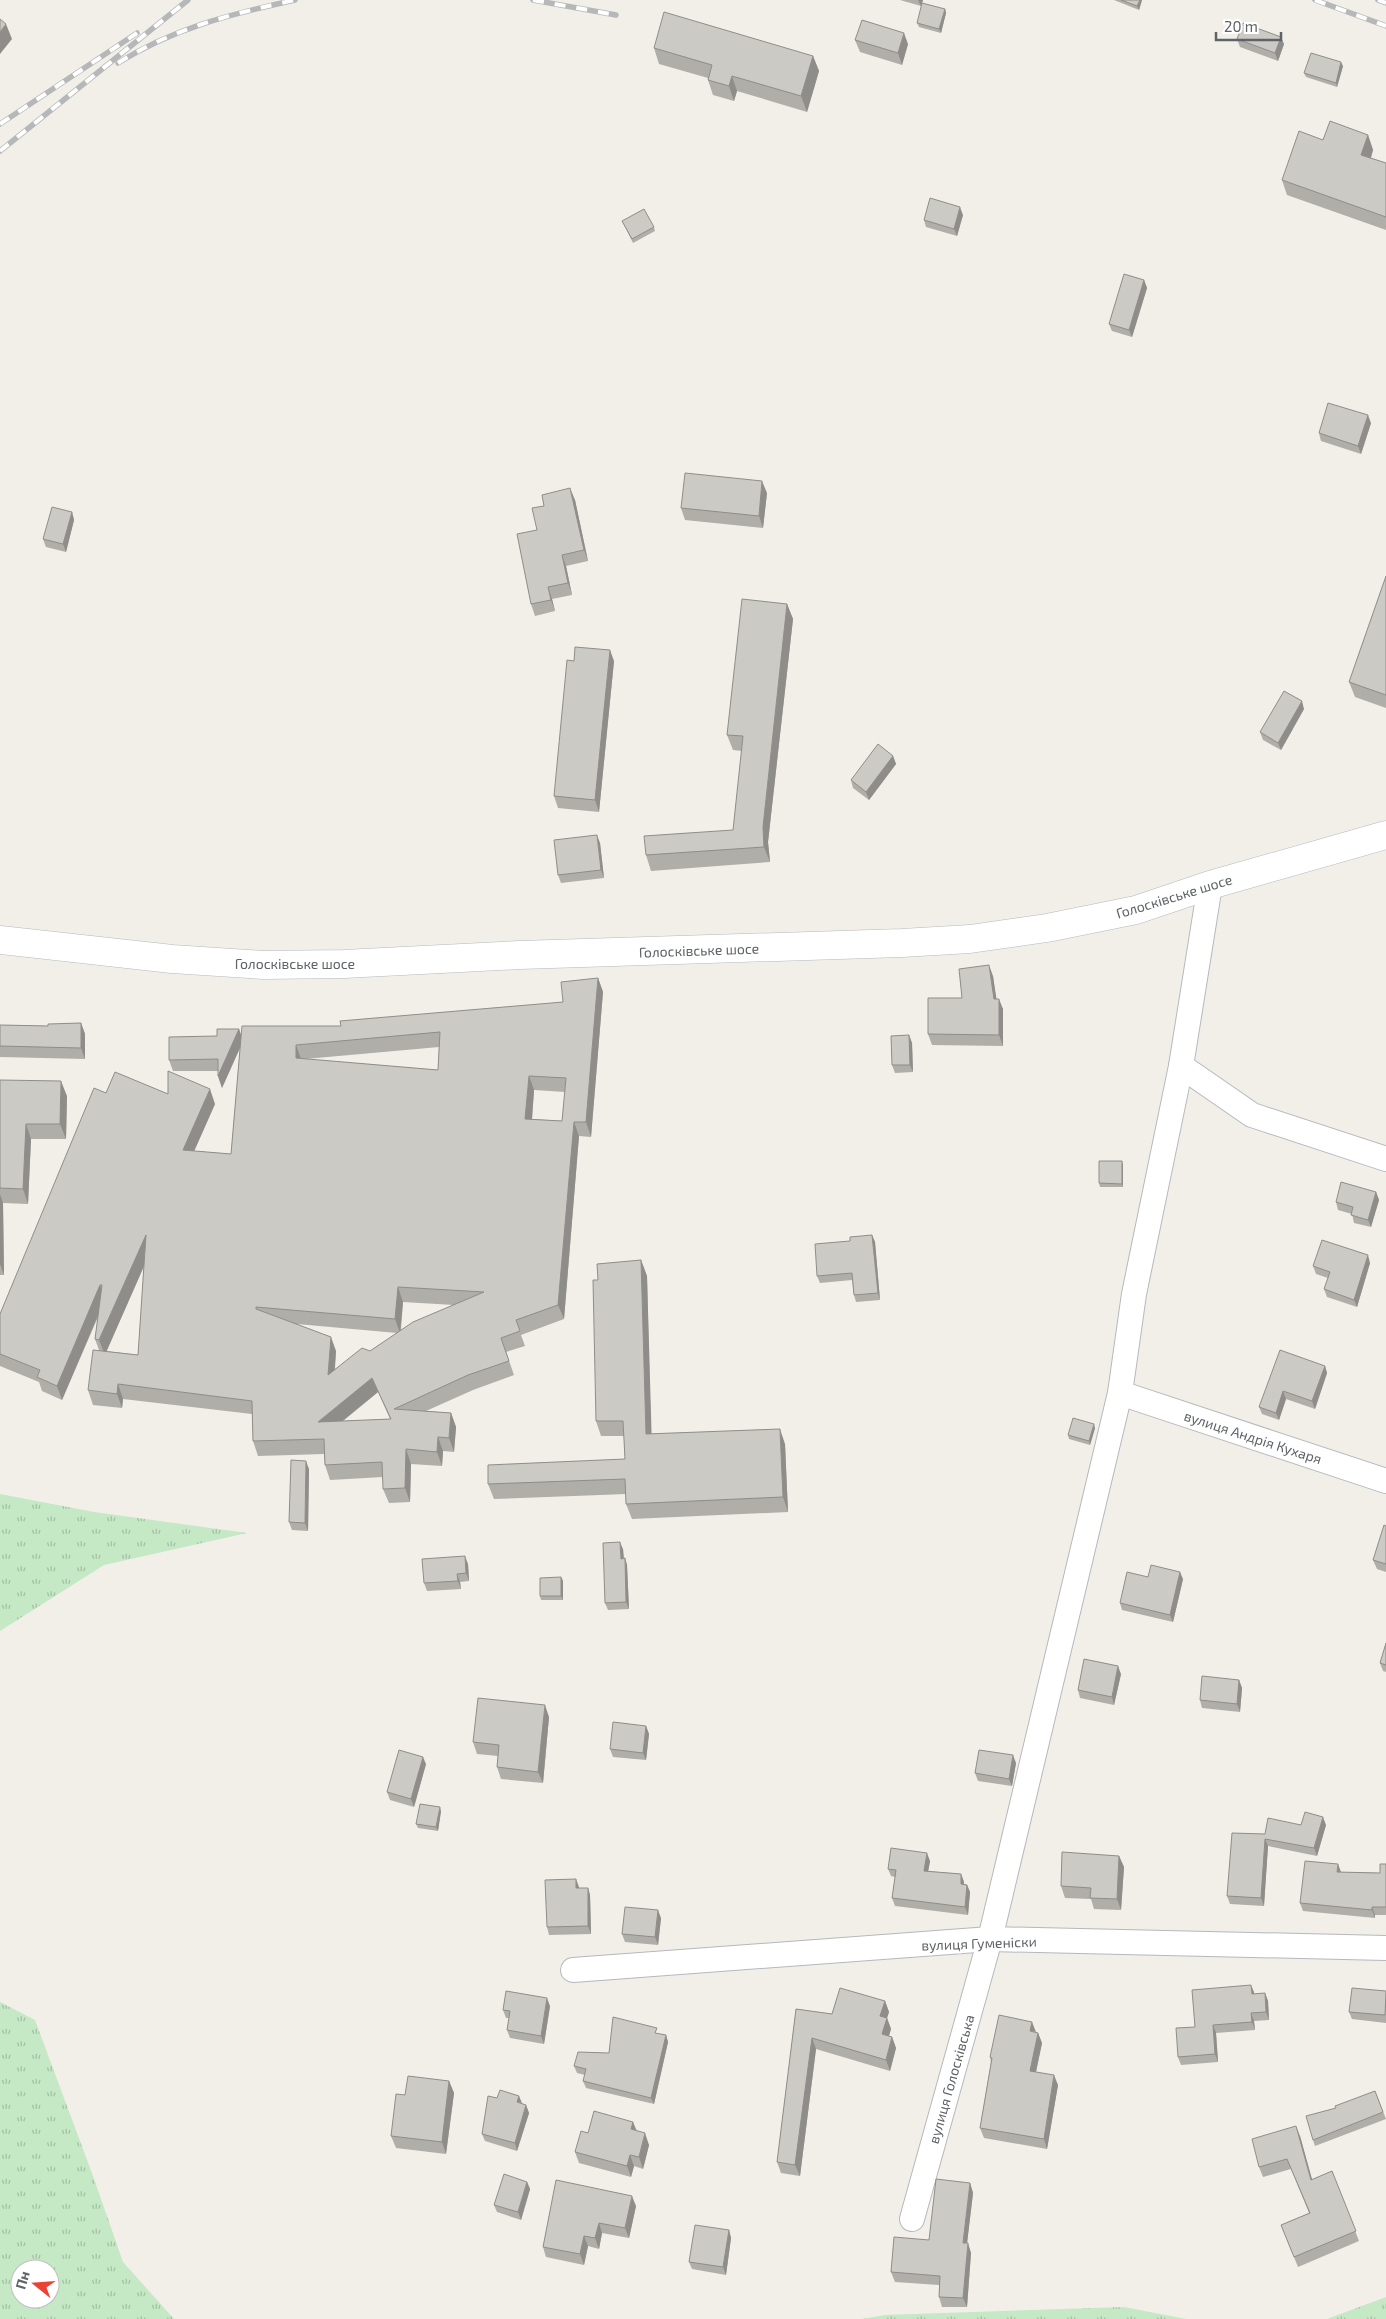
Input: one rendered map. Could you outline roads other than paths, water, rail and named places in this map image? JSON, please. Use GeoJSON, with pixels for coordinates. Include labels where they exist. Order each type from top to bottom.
{"type":"FeatureCollection","features":[{"type":"Feature","properties":{"kind":"street","name":"Голосківське шосе"},"geometry":{"type":"LineString","coordinates":[[0,940],[172,959],[264,965],[344,964],[520,955],[902,943],[970,939],[1047,928],[1136,910],[1210,884],[1386,835]]}},
{"type":"Feature","properties":{"kind":"street","name":"вулиця Голосківська"},"geometry":{"type":"LineString","coordinates":[[912,2219],[990,1939],[1120,1393],[1134,1294],[1181,1066],[1210,884]]}},
{"type":"Feature","properties":{"kind":"street"},"geometry":{"type":"LineString","coordinates":[[1181,1066],[1252,1115],[1386,1158]]}},
{"type":"Feature","properties":{"kind":"street","name":"вулиця Андрія Кухаря"},"geometry":{"type":"LineString","coordinates":[[1120,1393],[1386,1481]]}},
{"type":"Feature","properties":{"kind":"street","name":"вулиця Гуменіски"},"geometry":{"type":"LineString","coordinates":[[572,1970],[990,1939],[1386,1948]]}},
{"type":"Feature","properties":{"kind":"railway"},"geometry":{"type":"LineString","coordinates":[[0,151],[188,0]]}},
{"type":"Feature","properties":{"kind":"railway"},"geometry":{"type":"LineString","coordinates":[[118,63],[160,40],[182,31],[226,17],[295,0]]}},
{"type":"Feature","properties":{"kind":"railway"},"geometry":{"type":"LineString","coordinates":[[533,0],[616,15]]}},
{"type":"Feature","properties":{"kind":"railway"},"geometry":{"type":"LineString","coordinates":[[1315,0],[1386,26]]}},
{"type":"Feature","properties":{"kind":"railway"},"geometry":{"type":"LineString","coordinates":[[1378,0],[1386,3]]}},
{"type":"Feature","properties":{"kind":"railway"},"geometry":{"type":"LineString","coordinates":[[0,124],[137,33]]}}]}
